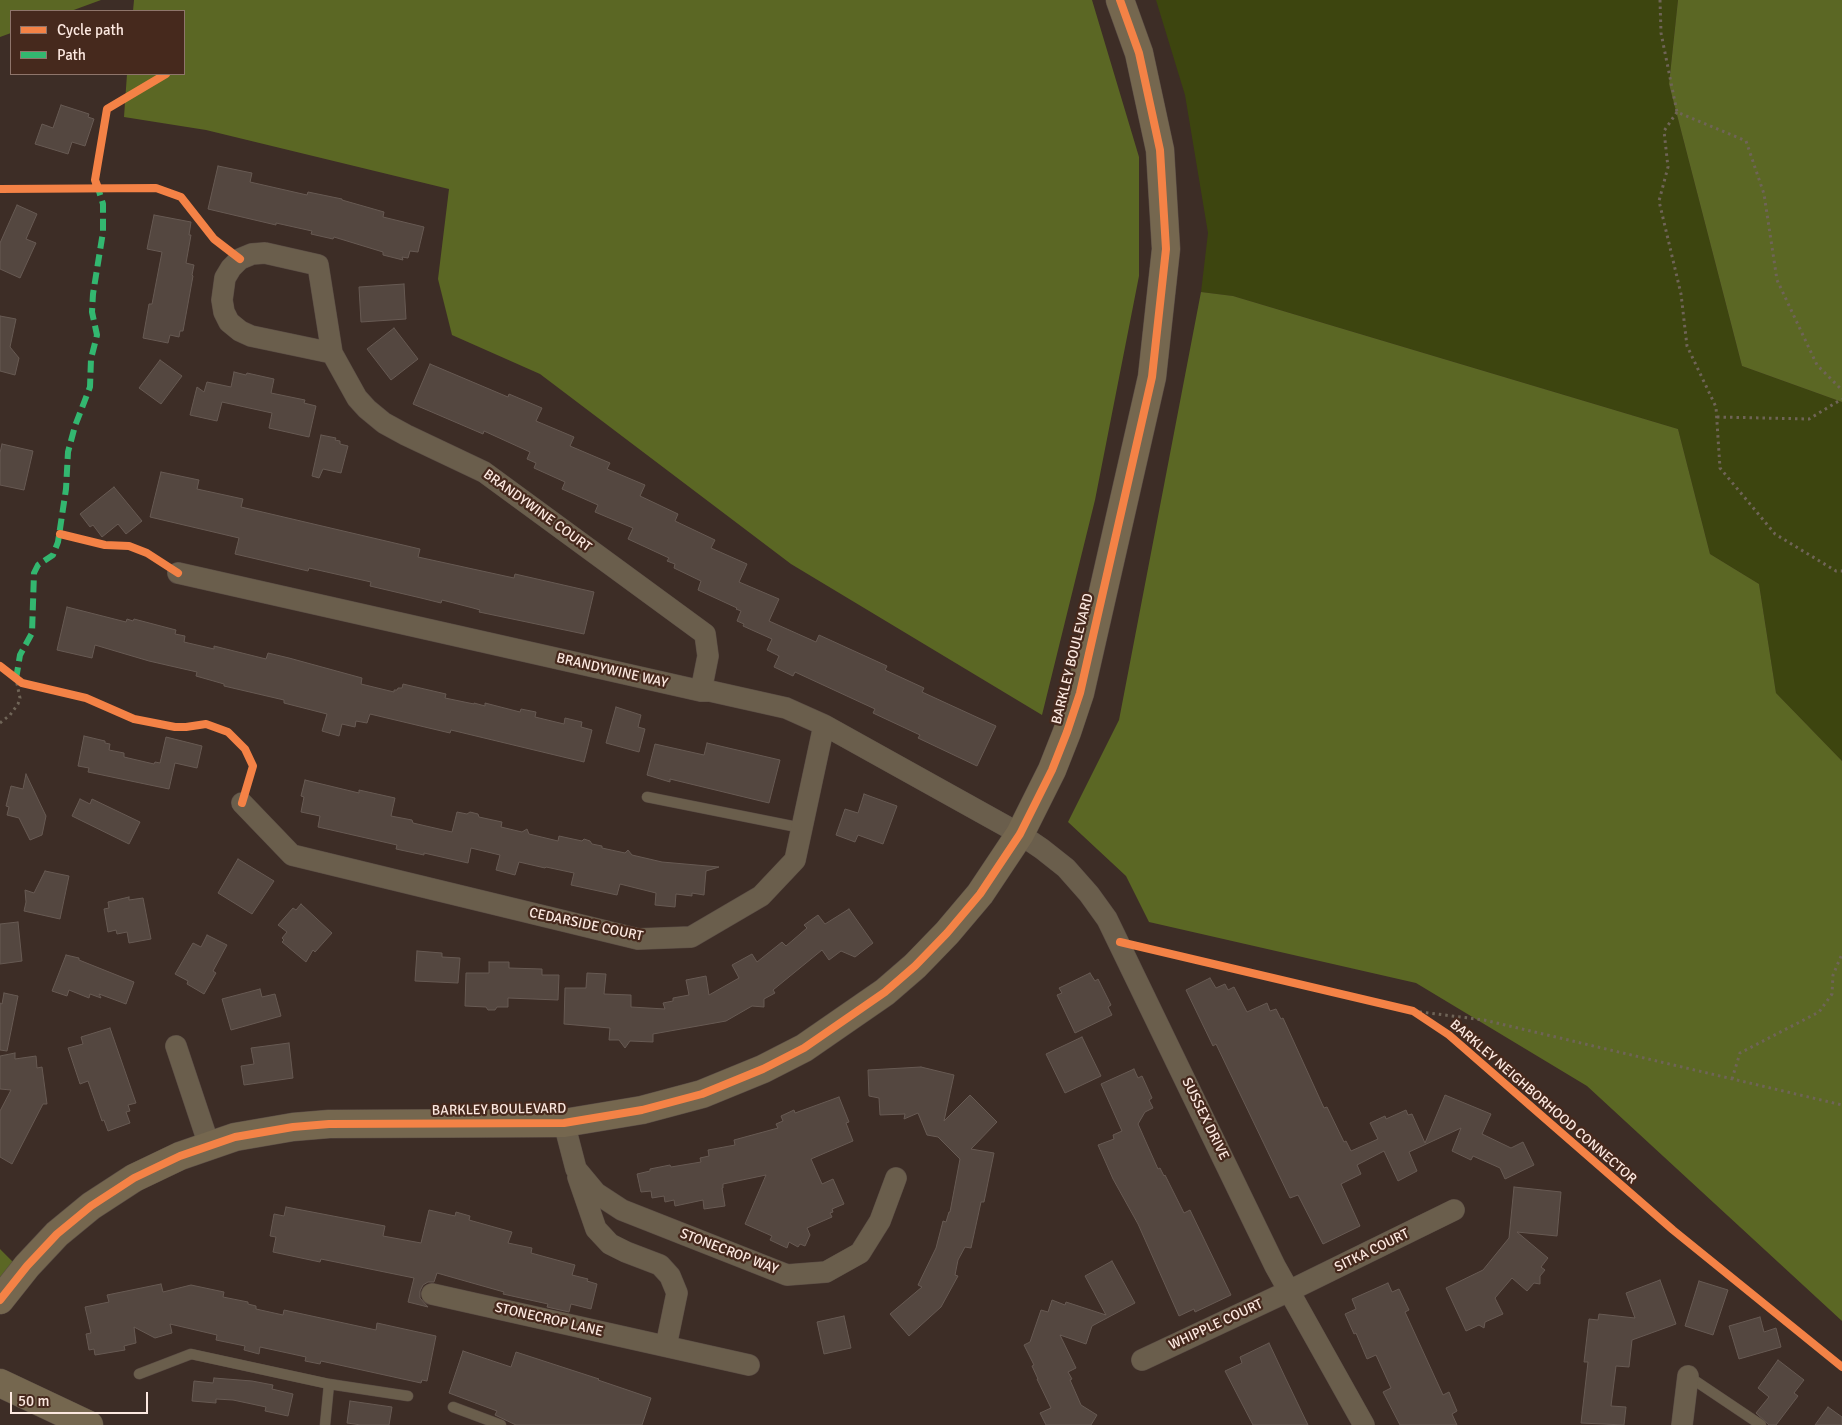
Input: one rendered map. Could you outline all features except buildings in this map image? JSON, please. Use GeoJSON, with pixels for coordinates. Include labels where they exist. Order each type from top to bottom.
{"type":"FeatureCollection","features":[{"type":"Feature","properties":{"kind":"main road","name":"BARKLEY BOULEVARD"},"geometry":{"type":"LineString","coordinates":[[0,1300],[27,1266],[57,1234],[91,1206],[143,1174],[180,1156],[209,1145],[264,1131],[329,1124],[564,1123],[642,1110],[702,1094],[763,1069],[804,1048],[885,992],[915,966],[947,933],[980,894],[1020,834],[1052,770],[1067,732],[1080,693],[1152,377],[1166,249],[1160,150],[1139,53],[1120,0]]}},
{"type":"Feature","properties":{"kind":"main road"},"geometry":{"type":"LineString","coordinates":[[0,1383],[89,1425]]}},
{"type":"Feature","properties":{"kind":"street","name":"BRANDYWINE COURT"},"geometry":{"type":"LineString","coordinates":[[332,354],[251,336],[240,331],[229,322],[224,312],[222,300],[225,278],[231,268],[240,259],[252,254],[265,253],[318,265],[332,354],[357,398],[384,423],[484,472],[705,634],[708,656],[701,691]]}},
{"type":"Feature","properties":{"kind":"street","name":"BRANDYWINE WAY"},"geometry":{"type":"LineString","coordinates":[[178,573],[701,691],[710,691],[786,708],[824,725],[1020,834]]}},
{"type":"Feature","properties":{"kind":"street","name":"CEDARSIDE COURT"},"geometry":{"type":"LineString","coordinates":[[242,803],[292,855],[638,939],[691,937],[761,896],[795,860],[824,725]]}},
{"type":"Feature","properties":{"kind":"street","name":"SUSSEX DRIVE"},"geometry":{"type":"LineString","coordinates":[[1020,834],[1066,868],[1089,894],[1107,919],[1271,1257],[1364,1425]]}},
{"type":"Feature","properties":{"kind":"street"},"geometry":{"type":"LineString","coordinates":[[176,1046],[209,1145]]}},
{"type":"Feature","properties":{"kind":"street","name":"STONECROP WAY"},"geometry":{"type":"LineString","coordinates":[[564,1123],[576,1170],[596,1192],[622,1210],[788,1275],[826,1272],[860,1253],[880,1221],[896,1178]]}},
{"type":"Feature","properties":{"kind":"street"},"geometry":{"type":"LineString","coordinates":[[576,1170],[596,1229],[610,1244],[660,1264],[670,1276],[677,1293],[666,1346]]}},
{"type":"Feature","properties":{"kind":"street","name":"SITKA COURT"},"geometry":{"type":"LineString","coordinates":[[1289,1291],[1454,1210]]}},
{"type":"Feature","properties":{"kind":"street","name":"WHIPPLE COURT"},"geometry":{"type":"LineString","coordinates":[[1142,1360],[1289,1291]]}},
{"type":"Feature","properties":{"kind":"street","name":"STONECROP LANE"},"geometry":{"type":"LineString","coordinates":[[432,1294],[749,1365]]}},
{"type":"Feature","properties":{"kind":"street"},"geometry":{"type":"LineString","coordinates":[[1682,1425],[1688,1376]]}},
{"type":"Feature","properties":{"kind":"lane"},"geometry":{"type":"LineString","coordinates":[[647,797],[802,828]]}},
{"type":"Feature","properties":{"kind":"lane"},"geometry":{"type":"LineString","coordinates":[[139,1374],[191,1354],[329,1384],[408,1396]]}},
{"type":"Feature","properties":{"kind":"lane"},"geometry":{"type":"LineString","coordinates":[[1688,1376],[1761,1425]]}},
{"type":"Feature","properties":{"kind":"lane"},"geometry":{"type":"LineString","coordinates":[[325,1425],[329,1384]]}},
{"type":"Feature","properties":{"kind":"lane"},"geometry":{"type":"LineString","coordinates":[[452,1407],[501,1425]]}},
{"type":"Feature","properties":{"kind":"path"},"geometry":{"type":"LineString","coordinates":[[1660,0],[1662,32],[1677,112],[1664,131],[1668,167],[1659,201],[1681,294],[1687,346],[1716,407],[1720,468],[1776,534],[1836,571],[1842,571]]}},
{"type":"Feature","properties":{"kind":"path"},"geometry":{"type":"LineString","coordinates":[[1677,112],[1746,141],[1764,194],[1777,280],[1817,365],[1842,390]]}},
{"type":"Feature","properties":{"kind":"path"},"geometry":{"type":"LineString","coordinates":[[1716,417],[1810,419],[1842,399]]}},
{"type":"Feature","properties":{"kind":"path"},"geometry":{"type":"LineString","coordinates":[[13,676],[26,684]]}},
{"type":"Feature","properties":{"kind":"path"},"geometry":{"type":"LineString","coordinates":[[0,724],[10,716],[20,698],[13,676]]}},
{"type":"Feature","properties":{"kind":"path"},"geometry":{"type":"LineString","coordinates":[[1732,1079],[1740,1053],[1819,1012],[1832,994],[1834,975],[1842,954]]}},
{"type":"Feature","properties":{"kind":"path"},"geometry":{"type":"LineString","coordinates":[[1413,1011],[1484,1020],[1842,1105]]}},
{"type":"Feature","properties":{"kind":"green space"},"geometry":{"type":"Polygon","coordinates":[[[0,0],[101,0],[74,10],[10,10],[10,33],[0,37],[0,0]]]}},
{"type":"Feature","properties":{"kind":"green space"},"geometry":{"type":"Polygon","coordinates":[[[134,0],[1092,0],[1139,157],[1139,276],[1095,500],[1042,715],[791,564],[540,374],[452,335],[438,279],[449,189],[206,130],[124,117],[127,75],[185,75],[185,10],[133,10],[134,0]]]}},
{"type":"Feature","properties":{"kind":"green space"},"geometry":{"type":"Polygon","coordinates":[[[1156,0],[1678,0],[1669,84],[1742,366],[1842,402],[1842,761],[1776,693],[1759,584],[1710,554],[1678,429],[1233,296],[1201,292],[1208,233],[1185,95],[1156,0]]]}},
{"type":"Feature","properties":{"kind":"green space"},"geometry":{"type":"Polygon","coordinates":[[[1678,0],[1842,0],[1842,402],[1742,366],[1669,84],[1678,0]]]}},
{"type":"Feature","properties":{"kind":"green space"},"geometry":{"type":"Polygon","coordinates":[[[1201,292],[1233,296],[1678,429],[1710,554],[1759,584],[1776,693],[1842,761],[1842,1321],[1587,1086],[1416,983],[1149,922],[1126,876],[1068,822],[1119,720],[1201,292]]]}},
{"type":"Feature","properties":{"kind":"green space"},"geometry":{"type":"Polygon","coordinates":[[[0,1249],[15,1264],[0,1283],[0,1249]]]}},
{"type":"Feature","properties":{"kind":"marked path"},"geometry":{"type":"LineString","coordinates":[[16,679],[20,655],[32,633],[34,573],[38,565],[53,555],[58,542],[66,489],[68,452],[75,426],[90,387],[91,359],[97,335],[92,312],[93,294],[103,232],[103,204],[98,188]]}},
{"type":"Feature","properties":{"kind":"cycle path"},"geometry":{"type":"LineString","coordinates":[[0,1300],[27,1266],[57,1234],[91,1206],[134,1178],[180,1156],[235,1137],[293,1127],[329,1124],[564,1123],[642,1110],[702,1094],[763,1069],[804,1048],[885,992],[915,966],[947,933],[980,894],[1020,834],[1052,770],[1067,732],[1080,693],[1152,377],[1166,249],[1160,150],[1139,53],[1120,0]]}},
{"type":"Feature","properties":{"kind":"cycle path"},"geometry":{"type":"LineString","coordinates":[[98,188],[95,180],[107,109],[164,75]]}},
{"type":"Feature","properties":{"kind":"cycle path"},"geometry":{"type":"LineString","coordinates":[[0,189],[156,188],[181,197],[214,239],[240,259]]}},
{"type":"Feature","properties":{"kind":"cycle path"},"geometry":{"type":"LineString","coordinates":[[60,534],[105,545],[129,546],[147,553],[178,573]]}},
{"type":"Feature","properties":{"kind":"cycle path"},"geometry":{"type":"LineString","coordinates":[[0,666],[22,683],[86,698],[134,719],[175,727],[206,724],[228,732],[245,749],[253,766],[242,803]]}},
{"type":"Feature","properties":{"kind":"cycle path","name":"BARKLEY NEIGHBORHOOD CONNECTOR"},"geometry":{"type":"LineString","coordinates":[[1120,942],[1413,1011],[1449,1035],[1673,1230],[1842,1367]]}}]}
